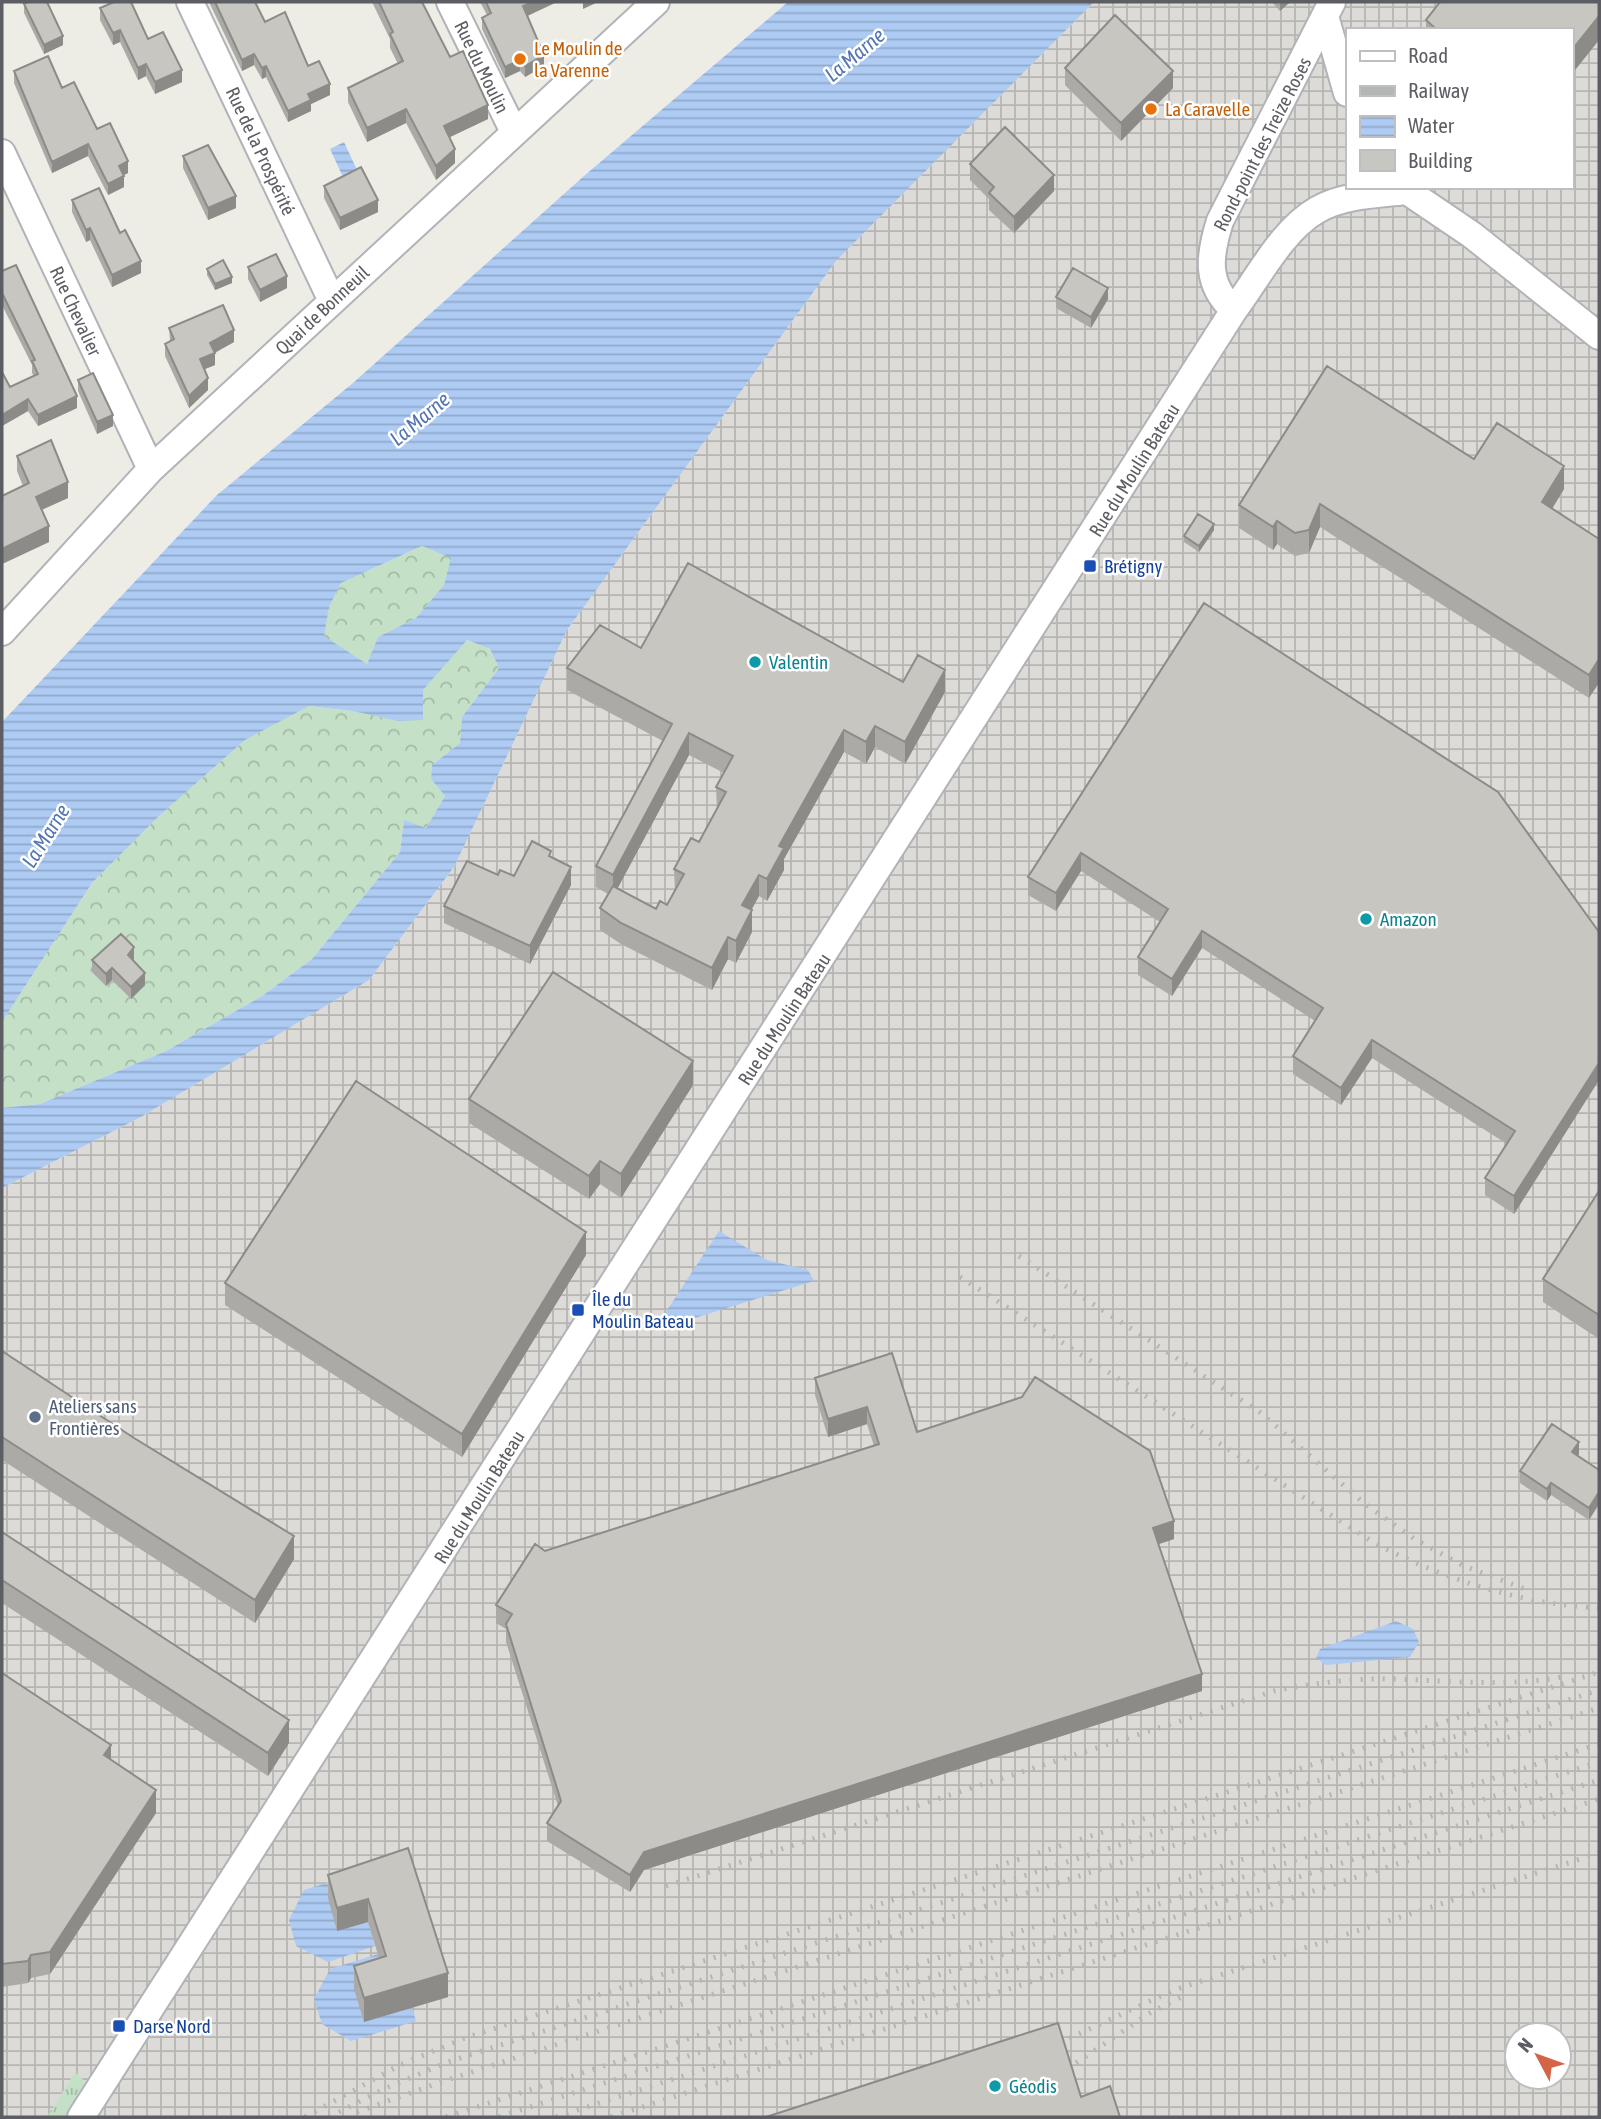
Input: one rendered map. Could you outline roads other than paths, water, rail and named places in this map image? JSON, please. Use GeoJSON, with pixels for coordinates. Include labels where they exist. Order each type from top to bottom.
{"type":"FeatureCollection","features":[{"type":"Feature","properties":{"kind":"street","name":"Rue de la Prospérité"},"geometry":{"type":"LineString","coordinates":[[190,2],[332,301]]}},
{"type":"Feature","properties":{"kind":"street","name":"Rue du Moulin"},"geometry":{"type":"LineString","coordinates":[[450,2],[513,132]]}},
{"type":"Feature","properties":{"kind":"street","name":"Quai de Bonneuil"},"geometry":{"type":"LineString","coordinates":[[2,632],[151,469],[656,2]]}},
{"type":"Feature","properties":{"kind":"street"},"geometry":{"type":"LineString","coordinates":[[1329,9],[1346,88]]}},
{"type":"Feature","properties":{"kind":"street","name":"Rond-point des Treize Roses"},"geometry":{"type":"LineString","coordinates":[[1234,310],[1216,291],[1212,245],[1220,221],[1329,9]]}},
{"type":"Feature","properties":{"kind":"street","name":"Rue Chevalier"},"geometry":{"type":"LineString","coordinates":[[2,153],[151,469]]}},
{"type":"Feature","properties":{"kind":"street","name":"Rue du Moulin Bateau"},"geometry":{"type":"LineString","coordinates":[[81,2117],[1234,310],[1290,234],[1317,210],[1346,200],[1405,189],[1472,235],[1599,336]]}},
{"type":"Feature","properties":{"kind":"water","name":"La Marne"},"geometry":{"type":"Polygon","coordinates":[[[788,2],[1094,2],[836,261],[567,630],[454,867],[369,980],[141,1117],[2,1188],[2,1108],[40,1104],[166,1051],[262,996],[312,959],[400,852],[404,820],[426,828],[445,796],[431,779],[432,765],[460,743],[462,717],[499,668],[490,649],[467,640],[423,690],[423,720],[398,721],[353,711],[309,706],[245,740],[158,817],[92,883],[2,1022],[2,722],[217,495],[353,383],[584,176],[788,2]],[[422,546],[341,583],[329,607],[324,636],[367,664],[378,637],[416,618],[444,585],[451,558],[422,546]]]}},
{"type":"Feature","properties":{"kind":"water"},"geometry":{"type":"Polygon","coordinates":[[[344,142],[357,170],[343,177],[330,149],[344,142]]]}},
{"type":"Feature","properties":{"kind":"water"},"geometry":{"type":"Polygon","coordinates":[[[719,1231],[767,1260],[808,1270],[814,1281],[672,1325],[662,1318],[719,1231]]]}},
{"type":"Feature","properties":{"kind":"water"},"geometry":{"type":"Polygon","coordinates":[[[1396,1621],[1413,1629],[1419,1642],[1410,1657],[1326,1665],[1316,1658],[1320,1649],[1396,1621]]]}},
{"type":"Feature","properties":{"kind":"water"},"geometry":{"type":"Polygon","coordinates":[[[369,1870],[368,1922],[375,1946],[328,1962],[296,1946],[289,1920],[304,1890],[369,1870]]]}},
{"type":"Feature","properties":{"kind":"water"},"geometry":{"type":"Polygon","coordinates":[[[378,1954],[386,1979],[364,2021],[412,2007],[416,2021],[351,2041],[322,2024],[314,1999],[330,1969],[378,1954]]]}},
{"type":"Feature","properties":{"kind":"railway"},"geometry":{"type":"LineString","coordinates":[[1019,1256],[1261,1413],[1365,1504],[1416,1540],[1464,1566],[1525,1589]]}},
{"type":"Feature","properties":{"kind":"railway"},"geometry":{"type":"LineString","coordinates":[[960,1277],[1376,1544],[1429,1569],[1484,1588],[1541,1601],[1599,1608]]}},
{"type":"Feature","properties":{"kind":"railway"},"geometry":{"type":"LineString","coordinates":[[305,2117],[400,2065],[465,2038],[1599,1672]]}},
{"type":"Feature","properties":{"kind":"railway"},"geometry":{"type":"LineString","coordinates":[[666,1886],[1274,1691],[1365,1679],[1500,1683],[1562,1677]]}},
{"type":"Feature","properties":{"kind":"railway"},"geometry":{"type":"LineString","coordinates":[[329,2117],[386,2088],[448,2062],[1599,1690]]}},
{"type":"Feature","properties":{"kind":"railway"},"geometry":{"type":"LineString","coordinates":[[357,2112],[441,2082],[1599,1708]]}},
{"type":"Feature","properties":{"kind":"railway"},"geometry":{"type":"LineString","coordinates":[[446,2117],[1599,1744]]}},
{"type":"Feature","properties":{"kind":"railway"},"geometry":{"type":"LineString","coordinates":[[499,2117],[1599,1762]]}},
{"type":"Feature","properties":{"kind":"railway"},"geometry":{"type":"LineString","coordinates":[[556,2117],[1599,1780]]}},
{"type":"Feature","properties":{"kind":"railway"},"geometry":{"type":"LineString","coordinates":[[611,2117],[1599,1799]]}},
{"type":"Feature","properties":{"kind":"railway"},"geometry":{"type":"LineString","coordinates":[[1059,2043],[1174,1990],[1599,1853]]}},
{"type":"Feature","properties":{"kind":"railway"},"geometry":{"type":"LineString","coordinates":[[1067,2069],[1150,2013],[1185,1995]]}},
{"type":"Feature","properties":{"kind":"place","name":"Le Moulin de la Varenne"},"geometry":{"type":"Point","coordinates":[520,59]}},
{"type":"Feature","properties":{"kind":"place","name":"La Caravelle"},"geometry":{"type":"Point","coordinates":[1151,109]}},
{"type":"Feature","properties":{"kind":"place","name":"Brétigny"},"geometry":{"type":"Point","coordinates":[1090,566]}},
{"type":"Feature","properties":{"kind":"place","name":"Valentin"},"geometry":{"type":"Point","coordinates":[755,662]}},
{"type":"Feature","properties":{"kind":"place","name":"Amazon"},"geometry":{"type":"Point","coordinates":[1366,919]}},
{"type":"Feature","properties":{"kind":"place","name":"Île du Moulin Bateau"},"geometry":{"type":"Point","coordinates":[578,1310]}},
{"type":"Feature","properties":{"kind":"place","name":"Ateliers sans Frontières"},"geometry":{"type":"Point","coordinates":[35,1417]}},
{"type":"Feature","properties":{"kind":"place","name":"Darse Nord"},"geometry":{"type":"Point","coordinates":[119,2026]}},
{"type":"Feature","properties":{"kind":"place","name":"Géodis"},"geometry":{"type":"Point","coordinates":[995,2086]}}]}
